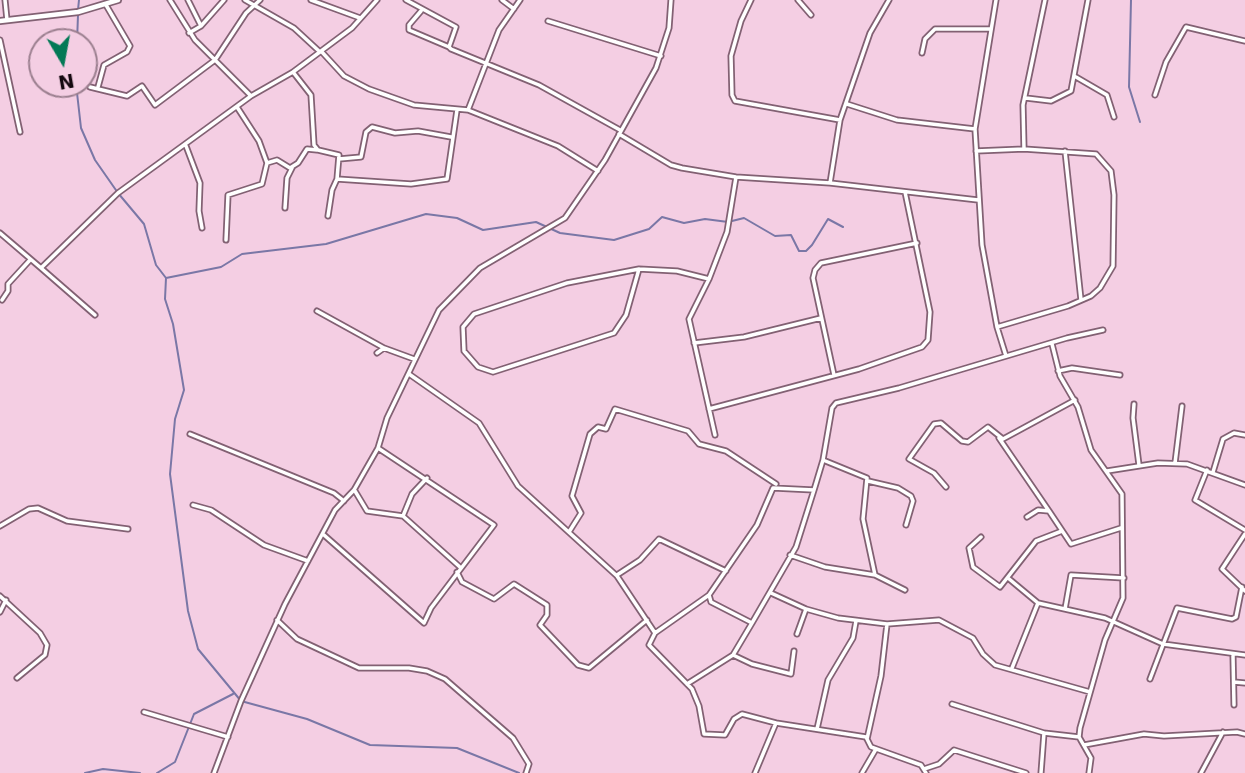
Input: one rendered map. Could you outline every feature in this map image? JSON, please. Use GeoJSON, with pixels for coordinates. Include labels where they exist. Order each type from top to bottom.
{"type":"FeatureCollection","features":[{"type":"Feature","properties":{"kind":"street"},"geometry":{"type":"LineString","coordinates":[[5,0],[7,20]]}},
{"type":"Feature","properties":{"kind":"street"},"geometry":{"type":"LineString","coordinates":[[0,21],[78,12],[118,0]]}},
{"type":"Feature","properties":{"kind":"street"},"geometry":{"type":"LineString","coordinates":[[170,0],[189,33],[251,96]]}},
{"type":"Feature","properties":{"kind":"street"},"geometry":{"type":"LineString","coordinates":[[188,0],[201,26]]}},
{"type":"Feature","properties":{"kind":"street"},"geometry":{"type":"LineString","coordinates":[[189,33],[201,26],[224,0]]}},
{"type":"Feature","properties":{"kind":"street"},"geometry":{"type":"LineString","coordinates":[[245,0],[293,29],[344,76],[369,89],[414,105],[468,110],[558,146],[598,171]]}},
{"type":"Feature","properties":{"kind":"street"},"geometry":{"type":"LineString","coordinates":[[98,87],[127,96],[142,86],[155,105],[215,60],[253,5],[260,0]]}},
{"type":"Feature","properties":{"kind":"street"},"geometry":{"type":"LineString","coordinates":[[311,0],[360,18]]}},
{"type":"Feature","properties":{"kind":"street"},"geometry":{"type":"LineString","coordinates":[[41,268],[104,205],[251,96],[293,72],[352,29],[377,0]]}},
{"type":"Feature","properties":{"kind":"street"},"geometry":{"type":"LineString","coordinates":[[406,0],[456,27],[449,47]]}},
{"type":"Feature","properties":{"kind":"street"},"geometry":{"type":"LineString","coordinates":[[502,0],[514,9]]}},
{"type":"Feature","properties":{"kind":"street"},"geometry":{"type":"LineString","coordinates":[[468,110],[499,30],[520,0]]}},
{"type":"Feature","properties":{"kind":"street"},"geometry":{"type":"LineString","coordinates":[[214,773],[277,620],[323,534],[354,490],[378,448],[387,418],[444,303],[492,259],[558,224],[598,171],[661,56],[669,28],[671,0]]}},
{"type":"Feature","properties":{"kind":"street"},"geometry":{"type":"LineString","coordinates":[[751,0],[731,57],[732,95],[735,101],[840,120]]}},
{"type":"Feature","properties":{"kind":"street"},"geometry":{"type":"LineString","coordinates":[[799,0],[811,15]]}},
{"type":"Feature","properties":{"kind":"street"},"geometry":{"type":"LineString","coordinates":[[830,183],[840,120],[870,33],[889,0]]}},
{"type":"Feature","properties":{"kind":"street"},"geometry":{"type":"LineString","coordinates":[[996,0],[975,128],[982,246],[997,327],[1006,356]]}},
{"type":"Feature","properties":{"kind":"street"},"geometry":{"type":"LineString","coordinates":[[1024,149],[1026,98],[1045,0]]}},
{"type":"Feature","properties":{"kind":"street"},"geometry":{"type":"LineString","coordinates":[[1026,98],[1051,101],[1071,91],[1076,77],[1088,0]]}},
{"type":"Feature","properties":{"kind":"street"},"geometry":{"type":"LineString","coordinates":[[98,84],[104,65],[127,52],[130,46],[106,5]]}},
{"type":"Feature","properties":{"kind":"street"},"geometry":{"type":"LineString","coordinates":[[422,10],[409,25],[409,30],[539,85],[671,165],[736,177],[830,183],[978,200]]}},
{"type":"Feature","properties":{"kind":"street"},"geometry":{"type":"LineString","coordinates":[[548,21],[661,56]]}},
{"type":"Feature","properties":{"kind":"street"},"geometry":{"type":"LineString","coordinates":[[1155,95],[1166,62],[1186,27],[1245,41]]}},
{"type":"Feature","properties":{"kind":"street"},"geometry":{"type":"LineString","coordinates":[[922,53],[925,39],[935,29],[991,29]]}},
{"type":"Feature","properties":{"kind":"street"},"geometry":{"type":"LineString","coordinates":[[0,40],[20,132]]}},
{"type":"Feature","properties":{"kind":"street"},"geometry":{"type":"LineString","coordinates":[[293,72],[311,94],[314,145],[318,150]]}},
{"type":"Feature","properties":{"kind":"street"},"geometry":{"type":"LineString","coordinates":[[1076,77],[1107,95],[1114,117]]}},
{"type":"Feature","properties":{"kind":"street"},"geometry":{"type":"LineString","coordinates":[[847,104],[897,120],[975,128]]}},
{"type":"Feature","properties":{"kind":"street"},"geometry":{"type":"LineString","coordinates":[[226,240],[228,195],[262,184],[267,163],[259,141],[237,107]]}},
{"type":"Feature","properties":{"kind":"street"},"geometry":{"type":"LineString","coordinates":[[337,179],[411,184],[440,181],[448,176],[451,137],[457,109]]}},
{"type":"Feature","properties":{"kind":"street"},"geometry":{"type":"LineString","coordinates":[[339,159],[361,157],[366,132],[372,127],[395,133],[418,131],[451,137]]}},
{"type":"Feature","properties":{"kind":"street"},"geometry":{"type":"LineString","coordinates":[[186,146],[200,183],[199,211],[202,228]]}},
{"type":"Feature","properties":{"kind":"street"},"geometry":{"type":"LineString","coordinates":[[285,208],[287,178],[306,149],[318,150],[339,155],[337,179],[332,190],[328,216]]}},
{"type":"Feature","properties":{"kind":"street"},"geometry":{"type":"LineString","coordinates":[[976,151],[1024,149],[1096,154],[1111,171],[1114,195],[1113,266],[1100,288],[1081,300],[997,327]]}},
{"type":"Feature","properties":{"kind":"street"},"geometry":{"type":"LineString","coordinates":[[1065,151],[1081,300]]}},
{"type":"Feature","properties":{"kind":"street"},"geometry":{"type":"LineString","coordinates":[[267,163],[276,160],[282,165],[294,166]]}},
{"type":"Feature","properties":{"kind":"street"},"geometry":{"type":"LineString","coordinates":[[716,435],[694,343],[691,311],[709,279],[727,232],[736,177]]}},
{"type":"Feature","properties":{"kind":"street"},"geometry":{"type":"LineString","coordinates":[[709,409],[912,352],[928,340],[930,312],[905,192]]}},
{"type":"Feature","properties":{"kind":"street"},"geometry":{"type":"LineString","coordinates":[[0,233],[95,315]]}},
{"type":"Feature","properties":{"kind":"street"},"geometry":{"type":"LineString","coordinates":[[834,375],[813,278],[821,263],[917,243]]}},
{"type":"Feature","properties":{"kind":"street"},"geometry":{"type":"LineString","coordinates":[[2,300],[8,291],[8,284],[30,260]]}},
{"type":"Feature","properties":{"kind":"street"},"geometry":{"type":"LineString","coordinates":[[639,269],[626,315],[614,333],[493,372],[478,367],[464,351],[463,327],[474,314],[567,283],[639,269],[677,271],[709,279]]}},
{"type":"Feature","properties":{"kind":"street"},"geometry":{"type":"LineString","coordinates":[[317,312],[384,348],[414,359]]}},
{"type":"Feature","properties":{"kind":"street"},"geometry":{"type":"LineString","coordinates":[[694,343],[744,337],[821,318]]}},
{"type":"Feature","properties":{"kind":"street"},"geometry":{"type":"LineString","coordinates":[[687,684],[707,669],[723,664],[733,655],[796,547],[823,460],[832,408],[836,402],[899,388],[1103,330]]}},
{"type":"Feature","properties":{"kind":"street"},"geometry":{"type":"LineString","coordinates":[[1052,344],[1058,371],[1075,400],[1091,450],[1122,494],[1122,598],[1090,692],[1079,737],[1091,758],[1089,773]]}},
{"type":"Feature","properties":{"kind":"street"},"geometry":{"type":"LineString","coordinates":[[377,353],[384,348]]}},
{"type":"Feature","properties":{"kind":"street"},"geometry":{"type":"LineString","coordinates":[[1058,371],[1072,368],[1120,375]]}},
{"type":"Feature","properties":{"kind":"street"},"geometry":{"type":"LineString","coordinates":[[409,374],[479,423],[518,486],[617,576],[654,633]]}},
{"type":"Feature","properties":{"kind":"street"},"geometry":{"type":"LineString","coordinates":[[999,438],[1008,437],[1075,400]]}},
{"type":"Feature","properties":{"kind":"street"},"geometry":{"type":"LineString","coordinates":[[1134,404],[1133,418],[1139,466]]}},
{"type":"Feature","properties":{"kind":"street"},"geometry":{"type":"LineString","coordinates":[[1175,463],[1182,406]]}},
{"type":"Feature","properties":{"kind":"street"},"geometry":{"type":"LineString","coordinates":[[568,533],[581,513],[572,496],[590,434],[598,427],[606,429],[615,409],[688,431],[699,444],[726,451],[778,486],[814,490]]}},
{"type":"Feature","properties":{"kind":"street"},"geometry":{"type":"LineString","coordinates":[[946,487],[934,473],[909,459],[934,424],[941,423],[962,441],[968,442],[988,426],[1049,511],[1065,540],[1071,544],[1121,528]]}},
{"type":"Feature","properties":{"kind":"street"},"geometry":{"type":"LineString","coordinates":[[1213,472],[1223,439],[1234,433],[1245,435]]}},
{"type":"Feature","properties":{"kind":"street"},"geometry":{"type":"LineString","coordinates":[[190,434],[334,494],[344,501]]}},
{"type":"Feature","properties":{"kind":"street"},"geometry":{"type":"LineString","coordinates":[[323,534],[424,623],[430,608],[494,524],[378,448]]}},
{"type":"Feature","properties":{"kind":"street"},"geometry":{"type":"LineString","coordinates":[[823,460],[857,472],[868,481],[898,488],[911,496],[913,501],[906,525]]}},
{"type":"Feature","properties":{"kind":"street"},"geometry":{"type":"LineString","coordinates":[[1107,471],[1175,463],[1207,470],[1245,485]]}},
{"type":"Feature","properties":{"kind":"street"},"geometry":{"type":"LineString","coordinates":[[1150,679],[1177,608],[1232,619],[1236,617],[1243,589],[1222,568],[1245,532],[1195,500],[1207,470]]}},
{"type":"Feature","properties":{"kind":"street"},"geometry":{"type":"LineString","coordinates":[[403,516],[412,494],[427,478]]}},
{"type":"Feature","properties":{"kind":"street"},"geometry":{"type":"LineString","coordinates":[[868,481],[863,519],[875,575]]}},
{"type":"Feature","properties":{"kind":"street"},"geometry":{"type":"LineString","coordinates":[[778,486],[773,488],[757,525],[709,595],[654,633],[649,645],[687,684],[699,706],[704,734],[725,735],[734,719],[742,714],[776,723],[867,739]]}},
{"type":"Feature","properties":{"kind":"street"},"geometry":{"type":"LineString","coordinates":[[354,490],[367,511],[403,516],[461,568]]}},
{"type":"Feature","properties":{"kind":"street"},"geometry":{"type":"LineString","coordinates":[[193,505],[211,510],[264,545],[308,561]]}},
{"type":"Feature","properties":{"kind":"street"},"geometry":{"type":"LineString","coordinates":[[0,526],[29,509],[38,508],[67,522],[128,529]]}},
{"type":"Feature","properties":{"kind":"street"},"geometry":{"type":"LineString","coordinates":[[1027,517],[1038,510],[1049,511]]}},
{"type":"Feature","properties":{"kind":"street"},"geometry":{"type":"LineString","coordinates":[[981,537],[970,548],[973,567],[996,586],[1003,585],[1036,541],[1062,531]]}},
{"type":"Feature","properties":{"kind":"street"},"geometry":{"type":"LineString","coordinates":[[617,576],[640,560],[659,539],[726,571]]}},
{"type":"Feature","properties":{"kind":"street"},"geometry":{"type":"LineString","coordinates":[[790,555],[825,567],[875,575],[905,590]]}},
{"type":"Feature","properties":{"kind":"street"},"geometry":{"type":"LineString","coordinates":[[457,572],[462,582],[494,599],[514,584],[547,605],[547,615],[540,625],[578,664],[589,668],[646,620]]}},
{"type":"Feature","properties":{"kind":"street"},"geometry":{"type":"LineString","coordinates":[[1065,609],[1071,575],[1124,578]]}},
{"type":"Feature","properties":{"kind":"street"},"geometry":{"type":"LineString","coordinates":[[1008,578],[1038,603],[1112,622],[1163,644],[1233,656],[1245,655]]}},
{"type":"Feature","properties":{"kind":"street"},"geometry":{"type":"LineString","coordinates":[[771,593],[806,609],[856,620],[887,624],[939,621],[973,638],[983,654],[995,665],[1090,692]]}},
{"type":"Feature","properties":{"kind":"street"},"geometry":{"type":"LineString","coordinates":[[709,595],[711,602],[752,623]]}},
{"type":"Feature","properties":{"kind":"street"},"geometry":{"type":"LineString","coordinates":[[0,596],[40,632],[47,649],[46,655],[17,678]]}},
{"type":"Feature","properties":{"kind":"street"},"geometry":{"type":"LineString","coordinates":[[0,612],[6,600]]}},
{"type":"Feature","properties":{"kind":"street"},"geometry":{"type":"LineString","coordinates":[[1012,668],[1038,603]]}},
{"type":"Feature","properties":{"kind":"street"},"geometry":{"type":"LineString","coordinates":[[797,634],[806,609]]}},
{"type":"Feature","properties":{"kind":"street"},"geometry":{"type":"LineString","coordinates":[[277,620],[297,639],[359,668],[409,668],[428,671],[444,680],[513,738],[529,764],[526,773]]}},
{"type":"Feature","properties":{"kind":"street"},"geometry":{"type":"LineString","coordinates":[[817,729],[828,680],[853,638],[856,620]]}},
{"type":"Feature","properties":{"kind":"street"},"geometry":{"type":"LineString","coordinates":[[887,624],[881,676],[868,745],[925,771],[939,764],[954,750],[1026,773]]}},
{"type":"Feature","properties":{"kind":"street"},"geometry":{"type":"LineString","coordinates":[[733,655],[752,664],[791,674],[794,651]]}},
{"type":"Feature","properties":{"kind":"street"},"geometry":{"type":"LineString","coordinates":[[1233,656],[1234,705]]}},
{"type":"Feature","properties":{"kind":"street"},"geometry":{"type":"LineString","coordinates":[[1234,682],[1245,683]]}},
{"type":"Feature","properties":{"kind":"street"},"geometry":{"type":"LineString","coordinates":[[952,704],[1044,733],[1079,737]]}},
{"type":"Feature","properties":{"kind":"street"},"geometry":{"type":"LineString","coordinates":[[144,712],[228,737]]}},
{"type":"Feature","properties":{"kind":"street"},"geometry":{"type":"LineString","coordinates":[[755,773],[776,723]]}},
{"type":"Feature","properties":{"kind":"street"},"geometry":{"type":"LineString","coordinates":[[1201,773],[1223,732]]}},
{"type":"Feature","properties":{"kind":"street"},"geometry":{"type":"LineString","coordinates":[[1041,773],[1044,733]]}},
{"type":"Feature","properties":{"kind":"street"},"geometry":{"type":"LineString","coordinates":[[1084,745],[1144,734],[1245,734]]}},
{"type":"Feature","properties":{"kind":"street"},"geometry":{"type":"LineString","coordinates":[[862,773],[876,749]]}},
{"type":"Feature","properties":{"kind":"waterway"},"geometry":{"type":"LineString","coordinates":[[78,10],[79,0]]}},
{"type":"Feature","properties":{"kind":"waterway"},"geometry":{"type":"LineString","coordinates":[[1131,0],[1129,87],[1140,122]]}},
{"type":"Feature","properties":{"kind":"waterway"},"geometry":{"type":"LineString","coordinates":[[78,15],[78,28]]}},
{"type":"Feature","properties":{"kind":"waterway"},"geometry":{"type":"LineString","coordinates":[[78,98],[81,128],[95,160],[144,224],[156,265],[166,278],[165,299],[173,324],[184,390],[175,419],[170,474],[188,611],[198,649],[241,701],[307,719],[370,745],[457,748],[519,773]]}},
{"type":"Feature","properties":{"kind":"waterway"},"geometry":{"type":"LineString","coordinates":[[166,278],[221,267],[242,254],[326,244],[426,214],[457,218],[483,230],[536,222],[560,233],[614,240],[649,229],[662,217],[684,223],[705,219],[728,222],[744,218],[775,236],[791,235],[799,251],[806,251],[812,245],[828,219],[843,227]]}},
{"type":"Feature","properties":{"kind":"waterway"},"geometry":{"type":"LineString","coordinates":[[157,773],[175,762],[194,714],[233,694]]}},
{"type":"Feature","properties":{"kind":"waterway"},"geometry":{"type":"LineString","coordinates":[[85,773],[103,769],[140,773]]}}]}
